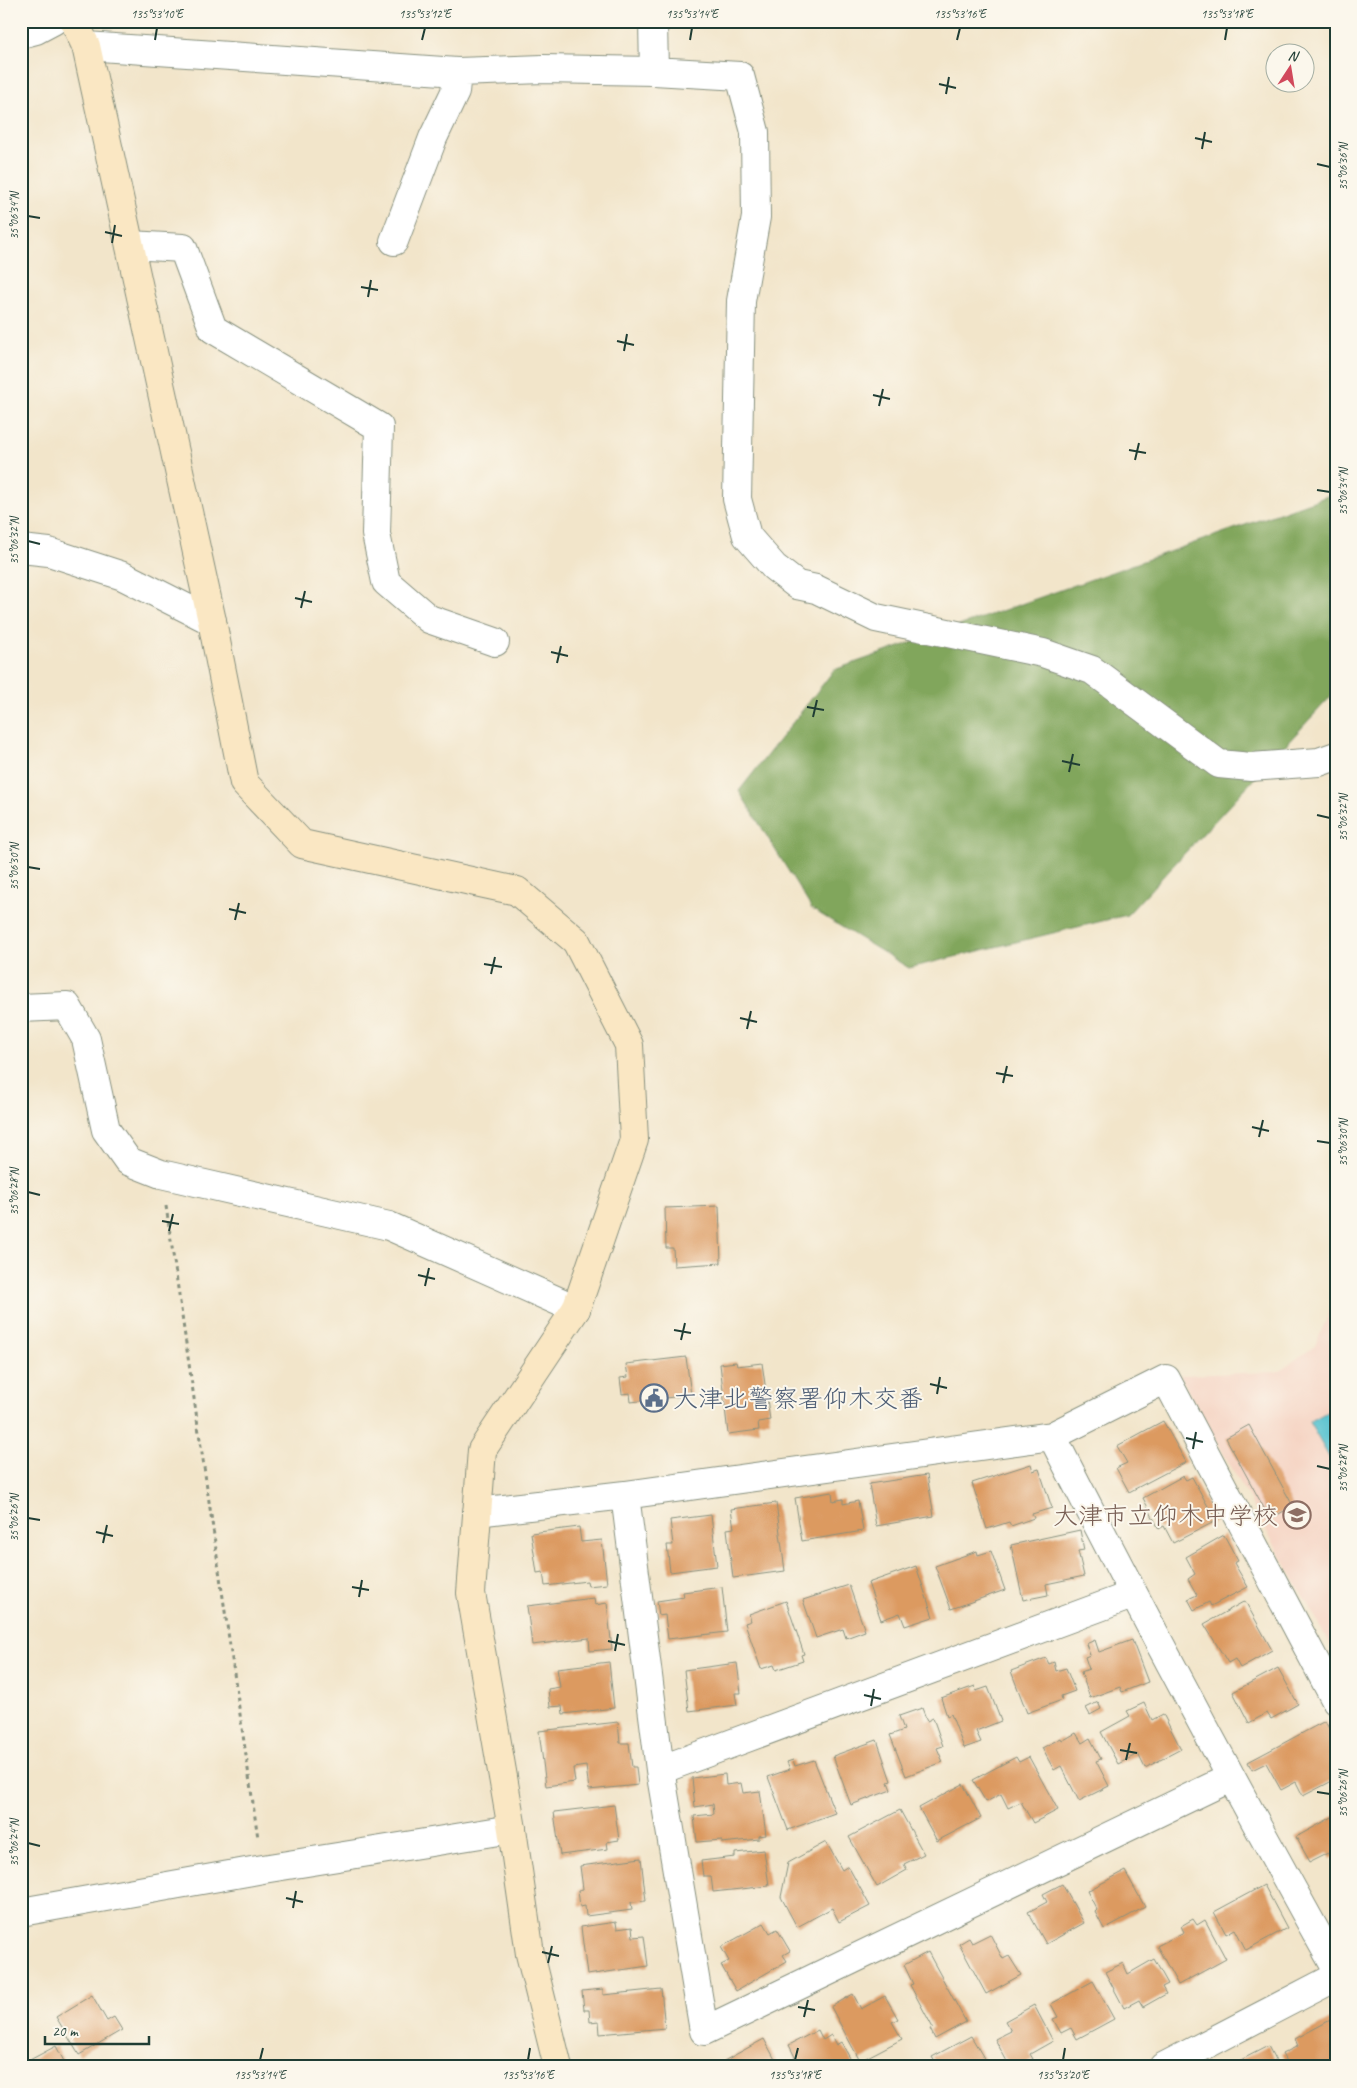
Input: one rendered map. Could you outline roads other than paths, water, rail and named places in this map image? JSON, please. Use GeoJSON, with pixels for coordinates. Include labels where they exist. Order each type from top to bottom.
{"type":"FeatureCollection","features":[{"type":"Feature","properties":{"kind":"street"},"geometry":{"type":"LineString","coordinates":[[21,34],[36,30],[53,21]]}},
{"type":"Feature","properties":{"kind":"street"},"geometry":{"type":"LineString","coordinates":[[74,21],[86,46],[212,621],[244,783],[302,844],[517,891],[576,941],[629,1044],[634,1140],[576,1309],[482,1450],[471,1593],[512,1829],[530,1954],[558,2067]]}},
{"type":"Feature","properties":{"kind":"street"},"geometry":{"type":"LineString","coordinates":[[653,21],[654,71]]}},
{"type":"Feature","properties":{"kind":"street"},"geometry":{"type":"LineString","coordinates":[[86,46],[457,72],[543,70],[654,71],[740,76],[755,132],[756,217],[741,301],[737,499],[747,536],[774,568],[797,585],[816,589],[876,618],[1043,653],[1092,670],[1219,764],[1251,767],[1319,762],[1336,756]]}},
{"type":"Feature","properties":{"kind":"street"},"geometry":{"type":"LineString","coordinates":[[394,241],[434,138],[455,92],[457,72]]}},
{"type":"Feature","properties":{"kind":"street"},"geometry":{"type":"LineString","coordinates":[[130,245],[183,248],[213,329],[379,427],[376,534],[386,582],[429,620],[495,642]]}},
{"type":"Feature","properties":{"kind":"street"},"geometry":{"type":"LineString","coordinates":[[21,549],[49,552],[123,576],[212,621]]}},
{"type":"Feature","properties":{"kind":"street"},"geometry":{"type":"LineString","coordinates":[[21,1008],[67,1006],[86,1039],[106,1130],[128,1161],[161,1174],[389,1226],[576,1309]]}},
{"type":"Feature","properties":{"kind":"street"},"geometry":{"type":"LineString","coordinates":[[477,1512],[625,1495],[1052,1436],[1166,1379],[1336,1701]]}},
{"type":"Feature","properties":{"kind":"street"},"geometry":{"type":"LineString","coordinates":[[1052,1436],[1132,1595],[1230,1778],[1336,1968]]}},
{"type":"Feature","properties":{"kind":"street"},"geometry":{"type":"LineString","coordinates":[[625,1495],[660,1770],[704,2031],[1230,1778]]}},
{"type":"Feature","properties":{"kind":"street"},"geometry":{"type":"LineString","coordinates":[[660,1770],[1132,1595]]}},
{"type":"Feature","properties":{"kind":"street"},"geometry":{"type":"LineString","coordinates":[[21,1912],[263,1869],[512,1829]]}},
{"type":"Feature","properties":{"kind":"street"},"geometry":{"type":"LineString","coordinates":[[1163,2067],[1336,1977]]}},
{"type":"Feature","properties":{"kind":"water"},"geometry":{"type":"Polygon","coordinates":[[[1336,1407],[1336,1469],[1309,1422],[1336,1407]]]}},
{"type":"Feature","properties":{"kind":"place","name":"大津北警察署仰木交番"},"geometry":{"type":"Point","coordinates":[654,1398]}},
{"type":"Feature","properties":{"kind":"place","name":"大津市立仰木中学校"},"geometry":{"type":"Point","coordinates":[1297,1515]}}]}
